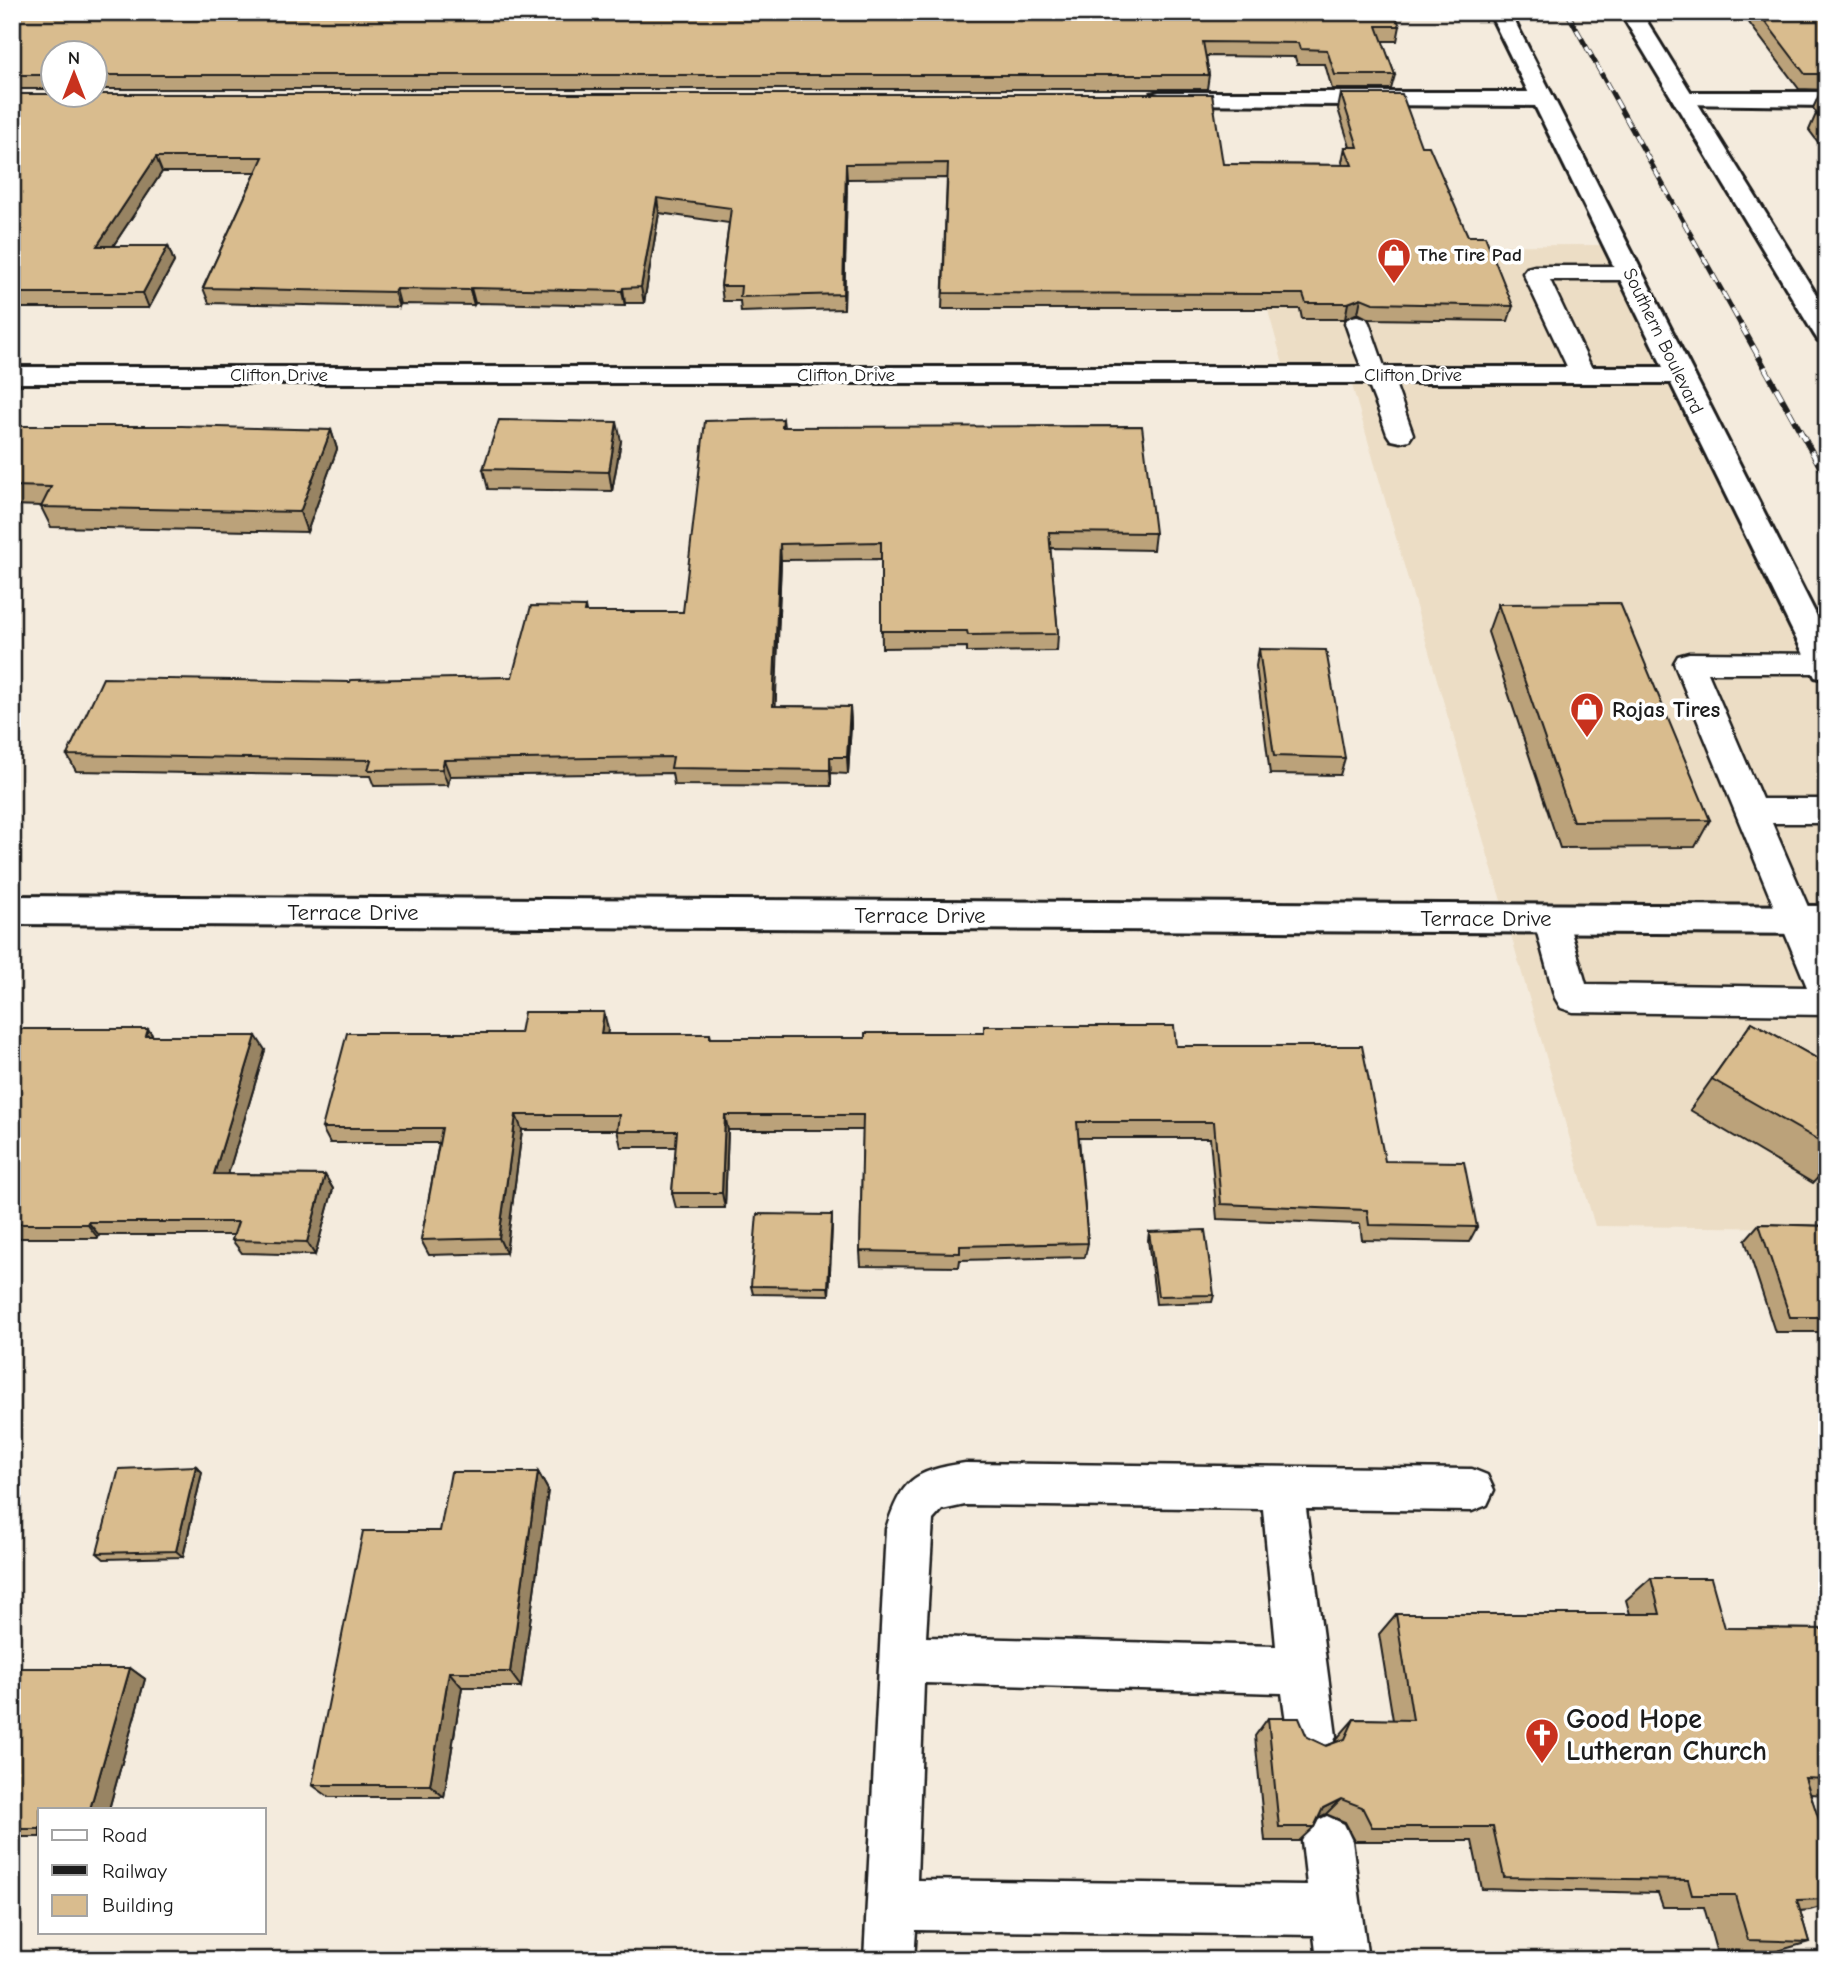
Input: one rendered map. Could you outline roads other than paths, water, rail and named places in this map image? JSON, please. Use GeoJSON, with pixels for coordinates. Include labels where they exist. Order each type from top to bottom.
{"type":"FeatureCollection","features":[{"type":"Feature","properties":{"kind":"street","name":"Southern Boulevard"},"geometry":{"type":"LineString","coordinates":[[1499,12],[1825,666]]}},
{"type":"Feature","properties":{"kind":"street"},"geometry":{"type":"LineString","coordinates":[[1630,12],[1827,334]]}},
{"type":"Feature","properties":{"kind":"street"},"geometry":{"type":"LineString","coordinates":[[1143,99],[1543,99]]}},
{"type":"Feature","properties":{"kind":"street"},"geometry":{"type":"LineString","coordinates":[[1683,99],[1827,99]]}},
{"type":"Feature","properties":{"kind":"street","name":"Clifton Drive"},"geometry":{"type":"LineString","coordinates":[[12,375],[1680,375]]}},
{"type":"Feature","properties":{"kind":"street","name":"Terrace Drive"},"geometry":{"type":"LineString","coordinates":[[12,911],[1812,920]]}},
{"type":"Feature","properties":{"kind":"lane"},"geometry":{"type":"LineString","coordinates":[[1583,375],[1535,273],[1630,273]]}},
{"type":"Feature","properties":{"kind":"lane"},"geometry":{"type":"LineString","coordinates":[[1357,323],[1400,434]]}},
{"type":"Feature","properties":{"kind":"lane"},"geometry":{"type":"LineString","coordinates":[[1825,666],[1689,663],[1751,811],[1812,920],[1827,993]]}},
{"type":"Feature","properties":{"kind":"lane"},"geometry":{"type":"LineString","coordinates":[[1751,811],[1827,811]]}},
{"type":"Feature","properties":{"kind":"lane"},"geometry":{"type":"LineString","coordinates":[[1550,918],[1573,998],[1827,1001]]}},
{"type":"Feature","properties":{"kind":"lane"},"geometry":{"type":"LineString","coordinates":[[889,1960],[908,1529],[914,1505],[933,1489],[965,1484],[1472,1490]]}},
{"type":"Feature","properties":{"kind":"lane"},"geometry":{"type":"LineString","coordinates":[[1282,1488],[1312,1736]]}},
{"type":"Feature","properties":{"kind":"lane"},"geometry":{"type":"LineString","coordinates":[[902,1659],[1302,1670]]}},
{"type":"Feature","properties":{"kind":"lane"},"geometry":{"type":"LineString","coordinates":[[1327,1841],[1343,1960]]}},
{"type":"Feature","properties":{"kind":"lane"},"geometry":{"type":"LineString","coordinates":[[891,1905],[1335,1910]]}},
{"type":"Feature","properties":{"kind":"railway"},"geometry":{"type":"LineString","coordinates":[[1567,12],[1742,327]]}},
{"type":"Feature","properties":{"kind":"railway"},"geometry":{"type":"LineString","coordinates":[[1741,325],[1827,479]]}},
{"type":"Feature","properties":{"kind":"place","name":"The Tire Pad"},"geometry":{"type":"Point","coordinates":[1394,285]}},
{"type":"Feature","properties":{"kind":"place","name":"Rojas Tires"},"geometry":{"type":"Point","coordinates":[1587,739]}},
{"type":"Feature","properties":{"kind":"place","name":"Good Hope Lutheran Church"},"geometry":{"type":"Point","coordinates":[1542,1765]}}]}
